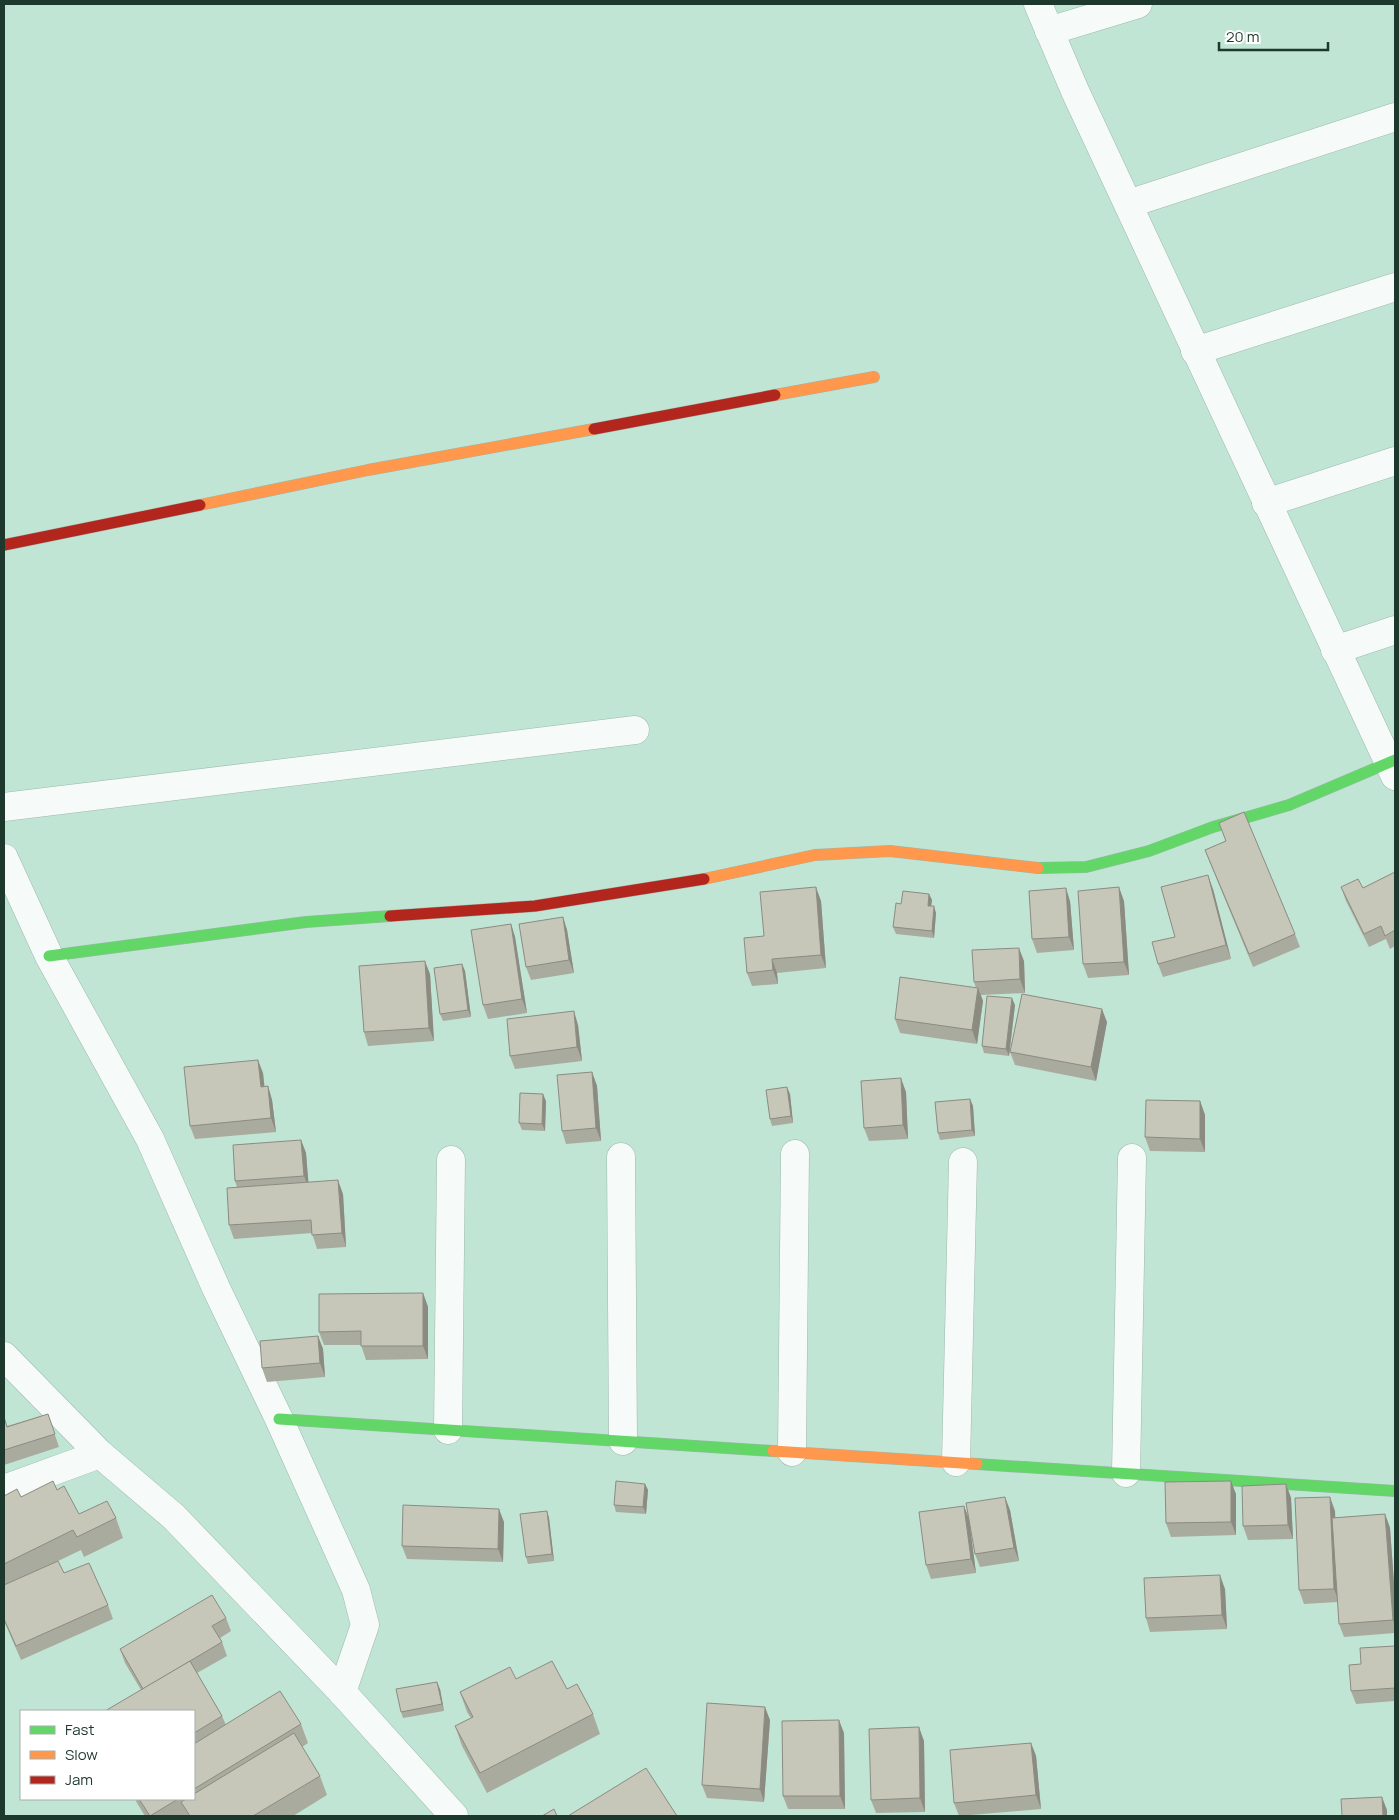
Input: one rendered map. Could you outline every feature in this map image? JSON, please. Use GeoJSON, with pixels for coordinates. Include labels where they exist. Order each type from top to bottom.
{"type":"FeatureCollection","features":[{"type":"Feature","properties":{"kind":"street"},"geometry":{"type":"LineString","coordinates":[[50,956],[306,922],[535,906],[690,882],[815,855],[890,851],[1034,868],[1086,867],[1149,851],[1213,827],[1289,805],[1393,766],[1335,650],[1195,351],[1075,91],[1038,4]]}},
{"type":"Feature","properties":{"kind":"street"},"geometry":{"type":"LineString","coordinates":[[1049,31],[1138,4]]}},
{"type":"Feature","properties":{"kind":"street"},"geometry":{"type":"LineString","coordinates":[[1128,204],[1395,117]]}},
{"type":"Feature","properties":{"kind":"street"},"geometry":{"type":"LineString","coordinates":[[1195,351],[1395,287]]}},
{"type":"Feature","properties":{"kind":"street"},"geometry":{"type":"LineString","coordinates":[[4,545],[368,470],[874,377]]}},
{"type":"Feature","properties":{"kind":"street"},"geometry":{"type":"LineString","coordinates":[[1266,503],[1395,461]]}},
{"type":"Feature","properties":{"kind":"street"},"geometry":{"type":"LineString","coordinates":[[1335,650],[1395,630]]}},
{"type":"Feature","properties":{"kind":"street"},"geometry":{"type":"LineString","coordinates":[[4,807],[635,730]]}},
{"type":"Feature","properties":{"kind":"street"},"geometry":{"type":"LineString","coordinates":[[4,858],[50,956],[150,1139],[216,1288],[279,1419],[356,1590],[366,1625],[342,1692]]}},
{"type":"Feature","properties":{"kind":"street"},"geometry":{"type":"LineString","coordinates":[[792,1452],[795,1154]]}},
{"type":"Feature","properties":{"kind":"street"},"geometry":{"type":"LineString","coordinates":[[621,1157],[623,1441]]}},
{"type":"Feature","properties":{"kind":"street"},"geometry":{"type":"LineString","coordinates":[[1126,1473],[1132,1158]]}},
{"type":"Feature","properties":{"kind":"street"},"geometry":{"type":"LineString","coordinates":[[448,1430],[451,1160]]}},
{"type":"Feature","properties":{"kind":"street"},"geometry":{"type":"LineString","coordinates":[[956,1462],[963,1162]]}},
{"type":"Feature","properties":{"kind":"street"},"geometry":{"type":"LineString","coordinates":[[4,1356],[100,1454],[174,1517],[342,1692],[454,1816]]}},
{"type":"Feature","properties":{"kind":"street"},"geometry":{"type":"LineString","coordinates":[[279,1419],[1395,1490]]}},
{"type":"Feature","properties":{"kind":"street"},"geometry":{"type":"LineString","coordinates":[[4,1489],[100,1454]]}},
{"type":"Feature","properties":{"kind":"building"},"geometry":{"type":"Polygon","coordinates":[[[1244,812],[1295,934],[1249,954],[1205,850],[1226,841],[1219,823],[1244,812]]]}},
{"type":"Feature","properties":{"kind":"building"},"geometry":{"type":"Polygon","coordinates":[[[1395,872],[1395,930],[1385,936],[1381,926],[1364,934],[1341,887],[1358,879],[1363,888],[1395,872]]]}},
{"type":"Feature","properties":{"kind":"building"},"geometry":{"type":"Polygon","coordinates":[[[1208,875],[1226,945],[1158,964],[1152,942],[1175,937],[1161,887],[1208,875]]]}},
{"type":"Feature","properties":{"kind":"building"},"geometry":{"type":"Polygon","coordinates":[[[816,887],[821,955],[772,959],[773,970],[747,973],[744,938],[764,936],[760,892],[816,887]]]}},
{"type":"Feature","properties":{"kind":"building"},"geometry":{"type":"Polygon","coordinates":[[[1119,887],[1124,962],[1083,964],[1078,891],[1119,887]]]}},
{"type":"Feature","properties":{"kind":"building"},"geometry":{"type":"Polygon","coordinates":[[[1066,888],[1069,937],[1032,939],[1029,891],[1066,888]]]}},
{"type":"Feature","properties":{"kind":"building"},"geometry":{"type":"Polygon","coordinates":[[[903,891],[929,894],[928,906],[934,906],[932,931],[893,927],[896,903],[901,904],[903,891]]]}},
{"type":"Feature","properties":{"kind":"building"},"geometry":{"type":"Polygon","coordinates":[[[563,917],[569,960],[526,967],[519,924],[563,917]]]}},
{"type":"Feature","properties":{"kind":"building"},"geometry":{"type":"Polygon","coordinates":[[[511,924],[522,999],[483,1005],[471,930],[511,924]]]}},
{"type":"Feature","properties":{"kind":"building"},"geometry":{"type":"Polygon","coordinates":[[[1019,948],[1020,979],[974,982],[972,950],[1019,948]]]}},
{"type":"Feature","properties":{"kind":"building"},"geometry":{"type":"Polygon","coordinates":[[[425,961],[429,1028],[364,1032],[359,966],[425,961]]]}},
{"type":"Feature","properties":{"kind":"building"},"geometry":{"type":"Polygon","coordinates":[[[462,964],[468,1010],[440,1014],[434,968],[462,964]]]}},
{"type":"Feature","properties":{"kind":"building"},"geometry":{"type":"Polygon","coordinates":[[[900,977],[978,988],[972,1030],[895,1019],[900,977]]]}},
{"type":"Feature","properties":{"kind":"building"},"geometry":{"type":"Polygon","coordinates":[[[1022,994],[1102,1009],[1091,1067],[1010,1052],[1022,994]]]}},
{"type":"Feature","properties":{"kind":"building"},"geometry":{"type":"Polygon","coordinates":[[[987,996],[1012,998],[1006,1049],[982,1046],[987,996]]]}},
{"type":"Feature","properties":{"kind":"building"},"geometry":{"type":"Polygon","coordinates":[[[574,1011],[577,1047],[510,1056],[507,1019],[574,1011]]]}},
{"type":"Feature","properties":{"kind":"building"},"geometry":{"type":"Polygon","coordinates":[[[258,1060],[261,1087],[268,1086],[271,1118],[190,1126],[184,1067],[258,1060]]]}},
{"type":"Feature","properties":{"kind":"building"},"geometry":{"type":"Polygon","coordinates":[[[592,1072],[596,1128],[562,1131],[557,1075],[592,1072]]]}},
{"type":"Feature","properties":{"kind":"building"},"geometry":{"type":"Polygon","coordinates":[[[901,1078],[903,1125],[864,1128],[861,1081],[901,1078]]]}},
{"type":"Feature","properties":{"kind":"building"},"geometry":{"type":"Polygon","coordinates":[[[787,1087],[791,1116],[770,1119],[766,1090],[787,1087]]]}},
{"type":"Feature","properties":{"kind":"building"},"geometry":{"type":"Polygon","coordinates":[[[520,1093],[543,1094],[542,1124],[519,1123],[520,1093]]]}},
{"type":"Feature","properties":{"kind":"building"},"geometry":{"type":"Polygon","coordinates":[[[970,1099],[972,1130],[938,1133],[935,1102],[970,1099]]]}},
{"type":"Feature","properties":{"kind":"building"},"geometry":{"type":"Polygon","coordinates":[[[1146,1100],[1200,1101],[1200,1139],[1145,1137],[1146,1100]]]}},
{"type":"Feature","properties":{"kind":"building"},"geometry":{"type":"Polygon","coordinates":[[[301,1140],[304,1176],[235,1181],[233,1145],[301,1140]]]}},
{"type":"Feature","properties":{"kind":"building"},"geometry":{"type":"Polygon","coordinates":[[[338,1180],[342,1233],[312,1235],[311,1220],[229,1225],[227,1188],[338,1180]]]}},
{"type":"Feature","properties":{"kind":"building"},"geometry":{"type":"Polygon","coordinates":[[[423,1293],[423,1346],[361,1346],[361,1331],[319,1332],[319,1294],[423,1293]]]}},
{"type":"Feature","properties":{"kind":"building"},"geometry":{"type":"Polygon","coordinates":[[[318,1336],[320,1363],[262,1368],[260,1341],[318,1336]]]}},
{"type":"Feature","properties":{"kind":"building"},"geometry":{"type":"Polygon","coordinates":[[[48,1414],[55,1434],[4,1450],[4,1417],[7,1427],[48,1414]]]}},
{"type":"Feature","properties":{"kind":"building"},"geometry":{"type":"Polygon","coordinates":[[[53,1481],[57,1490],[64,1486],[79,1514],[107,1501],[116,1518],[77,1537],[73,1530],[4,1564],[4,1496],[17,1489],[21,1497],[53,1481]]]}},
{"type":"Feature","properties":{"kind":"building"},"geometry":{"type":"Polygon","coordinates":[[[616,1481],[645,1484],[643,1507],[614,1505],[616,1481]]]}},
{"type":"Feature","properties":{"kind":"building"},"geometry":{"type":"Polygon","coordinates":[[[1231,1481],[1231,1522],[1166,1523],[1165,1482],[1231,1481]]]}},
{"type":"Feature","properties":{"kind":"building"},"geometry":{"type":"Polygon","coordinates":[[[1286,1484],[1288,1525],[1243,1526],[1242,1486],[1286,1484]]]}},
{"type":"Feature","properties":{"kind":"building"},"geometry":{"type":"Polygon","coordinates":[[[1005,1497],[1014,1548],[975,1554],[966,1503],[1005,1497]]]}},
{"type":"Feature","properties":{"kind":"building"},"geometry":{"type":"Polygon","coordinates":[[[1330,1497],[1334,1589],[1299,1590],[1295,1498],[1330,1497]]]}},
{"type":"Feature","properties":{"kind":"building"},"geometry":{"type":"Polygon","coordinates":[[[403,1505],[499,1509],[498,1549],[402,1546],[403,1505]]]}},
{"type":"Feature","properties":{"kind":"building"},"geometry":{"type":"Polygon","coordinates":[[[964,1506],[971,1559],[926,1565],[919,1512],[964,1506]]]}},
{"type":"Feature","properties":{"kind":"building"},"geometry":{"type":"Polygon","coordinates":[[[547,1511],[552,1554],[526,1557],[520,1514],[547,1511]]]}},
{"type":"Feature","properties":{"kind":"building"},"geometry":{"type":"Polygon","coordinates":[[[1385,1514],[1393,1620],[1339,1624],[1332,1518],[1385,1514]]]}},
{"type":"Feature","properties":{"kind":"building"},"geometry":{"type":"Polygon","coordinates":[[[58,1561],[64,1573],[89,1563],[108,1605],[16,1646],[4,1619],[4,1585],[58,1561]]]}},
{"type":"Feature","properties":{"kind":"building"},"geometry":{"type":"Polygon","coordinates":[[[1220,1575],[1222,1615],[1146,1618],[1144,1578],[1220,1575]]]}},
{"type":"Feature","properties":{"kind":"building"},"geometry":{"type":"Polygon","coordinates":[[[212,1595],[226,1618],[212,1626],[222,1642],[143,1689],[120,1649],[212,1595]]]}},
{"type":"Feature","properties":{"kind":"building"},"geometry":{"type":"Polygon","coordinates":[[[1395,1646],[1395,1688],[1351,1691],[1349,1665],[1361,1664],[1360,1648],[1395,1646]]]}},
{"type":"Feature","properties":{"kind":"building"},"geometry":{"type":"Polygon","coordinates":[[[190,1661],[222,1716],[195,1732],[195,1710],[107,1710],[190,1661]]]}},
{"type":"Feature","properties":{"kind":"building"},"geometry":{"type":"Polygon","coordinates":[[[552,1661],[567,1689],[577,1684],[593,1714],[480,1773],[455,1726],[473,1717],[460,1692],[510,1667],[516,1679],[552,1661]]]}},
{"type":"Feature","properties":{"kind":"building"},"geometry":{"type":"Polygon","coordinates":[[[437,1682],[442,1704],[401,1712],[396,1689],[437,1682]]]}},
{"type":"Feature","properties":{"kind":"building"},"geometry":{"type":"Polygon","coordinates":[[[280,1691],[301,1724],[195,1788],[195,1743],[280,1691]]]}},
{"type":"Feature","properties":{"kind":"building"},"geometry":{"type":"Polygon","coordinates":[[[707,1703],[765,1707],[760,1789],[702,1785],[707,1703]]]}},
{"type":"Feature","properties":{"kind":"building"},"geometry":{"type":"Polygon","coordinates":[[[839,1720],[840,1796],[783,1796],[782,1721],[839,1720]]]}},
{"type":"Feature","properties":{"kind":"building"},"geometry":{"type":"Polygon","coordinates":[[[919,1727],[920,1798],[871,1800],[869,1729],[919,1727]]]}},
{"type":"Feature","properties":{"kind":"building"},"geometry":{"type":"Polygon","coordinates":[[[294,1733],[320,1776],[253,1816],[190,1816],[181,1802],[184,1800],[195,1800],[195,1793],[294,1733]]]}},
{"type":"Feature","properties":{"kind":"building"},"geometry":{"type":"Polygon","coordinates":[[[1031,1743],[1036,1795],[954,1803],[950,1750],[1031,1743]]]}},
{"type":"Feature","properties":{"kind":"building"},"geometry":{"type":"Polygon","coordinates":[[[646,1768],[677,1816],[568,1816],[646,1768]]]}},
{"type":"Feature","properties":{"kind":"building"},"geometry":{"type":"Polygon","coordinates":[[[1382,1797],[1383,1816],[1342,1816],[1341,1799],[1382,1797]]]}},
{"type":"Feature","properties":{"kind":"building"},"geometry":{"type":"Polygon","coordinates":[[[140,1800],[176,1800],[150,1816],[140,1800]]]}},
{"type":"Feature","properties":{"kind":"building"},"geometry":{"type":"Polygon","coordinates":[[[554,1809],[557,1816],[542,1816],[554,1809]]]}},
{"type":"Feature","properties":{"kind":"traffic: fast"},"geometry":{"type":"LineString","coordinates":[[1038,868],[1086,867],[1149,851],[1213,827],[1289,805],[1395,760]]}},
{"type":"Feature","properties":{"kind":"traffic: fast"},"geometry":{"type":"LineString","coordinates":[[49,956],[306,922],[390,916]]}},
{"type":"Feature","properties":{"kind":"traffic: fast"},"geometry":{"type":"LineString","coordinates":[[279,1419],[773,1451]]}},
{"type":"Feature","properties":{"kind":"traffic: fast"},"geometry":{"type":"LineString","coordinates":[[977,1464],[1395,1491]]}},
{"type":"Feature","properties":{"kind":"traffic: slow"},"geometry":{"type":"LineString","coordinates":[[775,395],[874,377]]}},
{"type":"Feature","properties":{"kind":"traffic: slow"},"geometry":{"type":"LineString","coordinates":[[200,505],[368,470],[594,429]]}},
{"type":"Feature","properties":{"kind":"traffic: slow"},"geometry":{"type":"LineString","coordinates":[[704,879],[815,855],[890,851],[1038,868]]}},
{"type":"Feature","properties":{"kind":"traffic: slow"},"geometry":{"type":"LineString","coordinates":[[773,1451],[977,1464]]}},
{"type":"Feature","properties":{"kind":"traffic: jam"},"geometry":{"type":"LineString","coordinates":[[594,429],[775,395]]}},
{"type":"Feature","properties":{"kind":"traffic: jam"},"geometry":{"type":"LineString","coordinates":[[4,545],[200,505]]}},
{"type":"Feature","properties":{"kind":"traffic: jam"},"geometry":{"type":"LineString","coordinates":[[390,916],[535,906],[704,879]]}}]}
